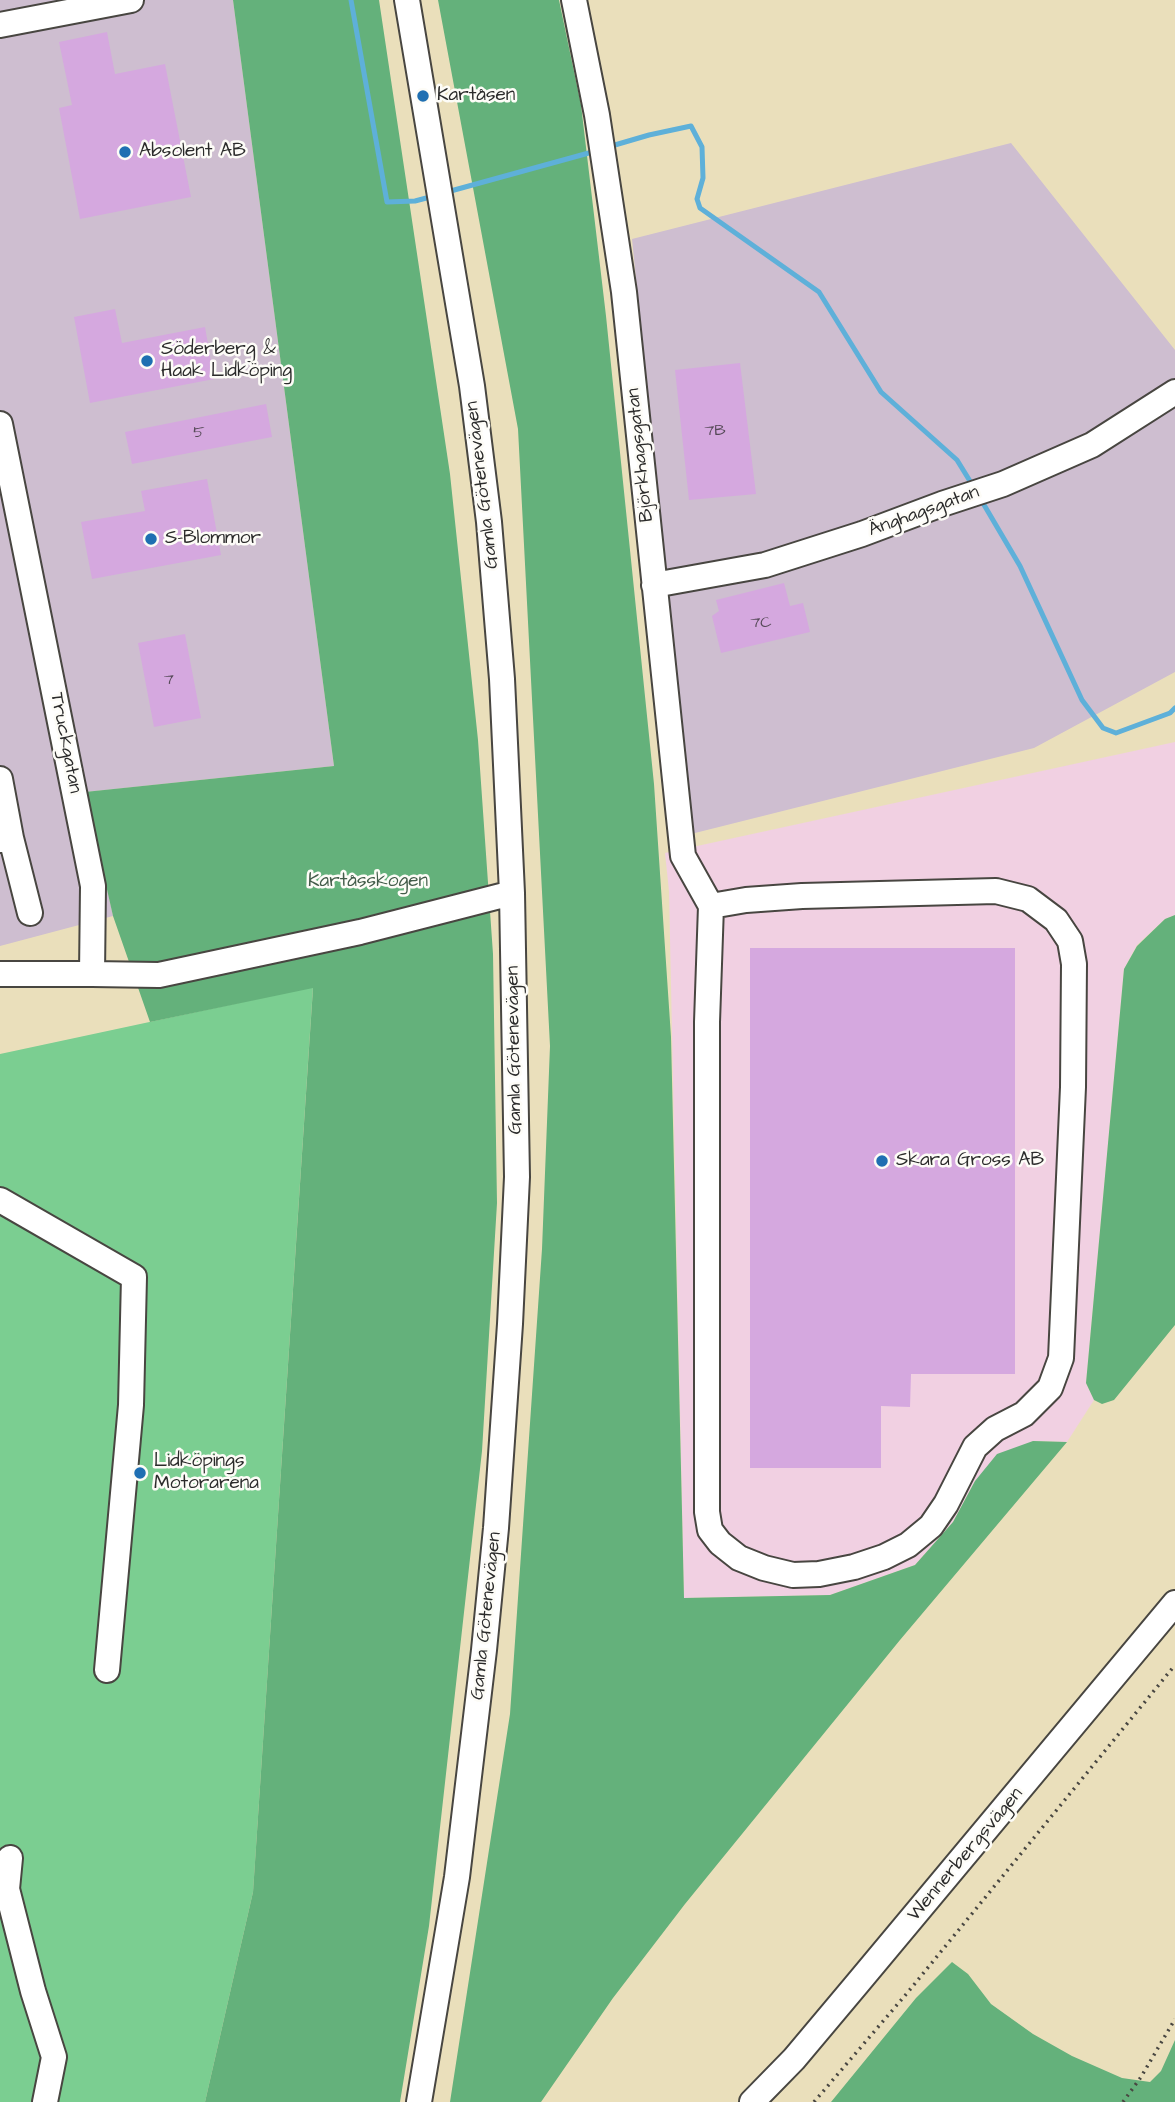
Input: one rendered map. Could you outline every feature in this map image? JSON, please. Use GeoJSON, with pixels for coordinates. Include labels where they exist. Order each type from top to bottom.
{"type":"FeatureCollection","features":[{"type":"Feature","properties":{"kind":"street"},"geometry":{"type":"LineString","coordinates":[[0,25],[131,0]]}},
{"type":"Feature","properties":{"kind":"street","name":"Gamla Götenevägen"},"geometry":{"type":"LineString","coordinates":[[407,0],[472,386],[487,508],[502,680],[513,893],[517,1177],[497,1514],[474,1746],[457,1877],[419,2102]]}},
{"type":"Feature","properties":{"kind":"street","name":"Björkhagsgatan"},"geometry":{"type":"LineString","coordinates":[[574,0],[597,115],[624,292],[683,856],[711,906]]}},
{"type":"Feature","properties":{"kind":"street","name":"Änghagsgatan"},"geometry":{"type":"LineString","coordinates":[[654,585],[765,565],[1003,484],[1092,445],[1175,392]]}},
{"type":"Feature","properties":{"kind":"street","name":"Truckgatan"},"geometry":{"type":"LineString","coordinates":[[0,424],[3,452],[93,886],[92,974]]}},
{"type":"Feature","properties":{"kind":"street"},"geometry":{"type":"LineString","coordinates":[[0,779],[6,839],[30,913]]}},
{"type":"Feature","properties":{"kind":"street"},"geometry":{"type":"LineString","coordinates":[[996,891],[1028,899],[1056,920],[1070,941],[1074,964],[1073,1087],[1061,1358],[1050,1388],[1024,1414],[995,1429],[975,1447],[946,1504],[931,1526],[908,1545],[854,1567],[819,1574],[793,1576],[739,1558],[720,1543],[710,1530],[707,1511],[707,1022],[711,906],[802,895],[996,891]]}},
{"type":"Feature","properties":{"kind":"street"},"geometry":{"type":"LineString","coordinates":[[0,974],[159,975],[360,932],[513,893]]}},
{"type":"Feature","properties":{"kind":"street"},"geometry":{"type":"LineString","coordinates":[[0,1200],[134,1277],[131,1405],[107,1670]]}},
{"type":"Feature","properties":{"kind":"street","name":"Wennerbergsvägen"},"geometry":{"type":"LineString","coordinates":[[752,2102],[785,2069],[858,1984],[1175,1603]]}},
{"type":"Feature","properties":{"kind":"street"},"geometry":{"type":"LineString","coordinates":[[10,1858],[7,1889],[33,1990],[54,2057],[45,2102]]}},
{"type":"Feature","properties":{"kind":"path"},"geometry":{"type":"LineString","coordinates":[[814,2102],[908,1992],[1175,1665]]}},
{"type":"Feature","properties":{"kind":"path"},"geometry":{"type":"LineString","coordinates":[[1123,2102],[1141,2077],[1175,2018]]}},
{"type":"Feature","properties":{"kind":"shaded area"},"geometry":{"type":"Polygon","coordinates":[[[0,0],[233,0],[334,766],[86,792],[113,916],[0,946],[0,0]]]}},
{"type":"Feature","properties":{"kind":"shaded area"},"geometry":{"type":"Polygon","coordinates":[[[1011,143],[1175,350],[1175,672],[1034,748],[691,834],[632,239],[1011,143]]]}},
{"type":"Feature","properties":{"kind":"shaded area"},"geometry":{"type":"Polygon","coordinates":[[[1175,742],[1175,915],[1165,919],[1137,945],[1124,969],[1086,1383],[1094,1400],[1067,1442],[1033,1441],[975,1481],[953,1522],[915,1565],[830,1595],[684,1598],[669,891],[665,853],[1175,742]]]}},
{"type":"Feature","properties":{"kind":"green space","name":"Kartåsskogen"},"geometry":{"type":"Polygon","coordinates":[[[233,0],[379,0],[450,474],[478,740],[493,954],[497,1203],[482,1451],[429,1926],[400,2102],[205,2102],[253,1892],[313,988],[150,1022],[113,916],[85,792],[334,766],[233,0]]]}},
{"type":"Feature","properties":{"kind":"green space"},"geometry":{"type":"Polygon","coordinates":[[[438,0],[559,0],[581,105],[606,316],[654,784],[671,1037],[684,1598],[830,1595],[915,1565],[953,1522],[975,1481],[997,1454],[1033,1441],[1067,1442],[900,1640],[685,1904],[613,1998],[541,2102],[450,2102],[510,1714],[542,1249],[550,1046],[518,429],[438,0]]]}},
{"type":"Feature","properties":{"kind":"green space"},"geometry":{"type":"Polygon","coordinates":[[[1175,915],[1175,1325],[1114,1400],[1102,1404],[1094,1400],[1086,1383],[1124,969],[1137,946],[1165,919],[1175,915]]]}},
{"type":"Feature","properties":{"kind":"green space","name":"Lidköpings Motorarena"},"geometry":{"type":"Polygon","coordinates":[[[313,987],[253,1892],[205,2102],[0,2102],[0,1054],[313,987]]]}},
{"type":"Feature","properties":{"kind":"green space"},"geometry":{"type":"Polygon","coordinates":[[[952,1962],[968,1974],[991,2004],[1033,2034],[1072,2056],[1122,2078],[1150,2082],[1161,2071],[1175,2040],[1175,2102],[831,2102],[916,1998],[952,1962]]]}},
{"type":"Feature","properties":{"kind":"building","name":"Absolent AB"},"geometry":{"type":"Polygon","coordinates":[[[107,32],[115,74],[165,64],[191,197],[80,219],[59,108],[72,105],[59,42],[107,32]]]}},
{"type":"Feature","properties":{"kind":"building","name":"Söderberg & Haak Lidköping"},"geometry":{"type":"Polygon","coordinates":[[[115,309],[122,343],[205,327],[214,379],[90,403],[74,317],[115,309]]]}},
{"type":"Feature","properties":{"kind":"building"},"geometry":{"type":"Polygon","coordinates":[[[740,363],[756,494],[689,500],[675,370],[740,363]]]}},
{"type":"Feature","properties":{"kind":"building"},"geometry":{"type":"Polygon","coordinates":[[[266,404],[272,437],[132,464],[125,432],[266,404]]]}},
{"type":"Feature","properties":{"kind":"building","name":"S-Blommor"},"geometry":{"type":"Polygon","coordinates":[[[207,479],[221,555],[92,579],[81,522],[145,511],[141,491],[207,479]]]}},
{"type":"Feature","properties":{"kind":"building"},"geometry":{"type":"Polygon","coordinates":[[[784,583],[790,606],[803,603],[810,632],[721,653],[712,616],[719,611],[716,600],[784,583]]]}},
{"type":"Feature","properties":{"kind":"building"},"geometry":{"type":"Polygon","coordinates":[[[185,634],[201,718],[154,727],[138,643],[185,634]]]}},
{"type":"Feature","properties":{"kind":"building","name":"Skara Gross AB"},"geometry":{"type":"Polygon","coordinates":[[[750,948],[1015,948],[1015,1374],[911,1374],[910,1407],[881,1406],[881,1468],[750,1468],[750,948]]]}},
{"type":"Feature","properties":{"kind":"waterway"},"geometry":{"type":"LineString","coordinates":[[351,0],[387,202],[415,201],[434,196]]}},
{"type":"Feature","properties":{"kind":"waterway"},"geometry":{"type":"LineString","coordinates":[[608,147],[691,126],[702,147],[703,178],[697,199],[700,208],[819,292],[881,392],[957,460],[973,486]]}},
{"type":"Feature","properties":{"kind":"waterway"},"geometry":{"type":"LineString","coordinates":[[447,192],[596,151]]}},
{"type":"Feature","properties":{"kind":"waterway"},"geometry":{"type":"LineString","coordinates":[[980,498],[1020,566],[1082,700],[1103,728],[1116,733],[1170,713],[1175,708]]}},
{"type":"Feature","properties":{"kind":"place","name":"Kartåsen"},"geometry":{"type":"Point","coordinates":[423,96]}},
{"type":"Feature","properties":{"kind":"place","name":"Absolent AB"},"geometry":{"type":"Point","coordinates":[125,152]}},
{"type":"Feature","properties":{"kind":"place","name":"Söderberg & Haak Lidköping"},"geometry":{"type":"Point","coordinates":[147,361]}},
{"type":"Feature","properties":{"kind":"place","name":"S-Blommor"},"geometry":{"type":"Point","coordinates":[151,539]}},
{"type":"Feature","properties":{"kind":"place","name":"Skara Gross AB"},"geometry":{"type":"Point","coordinates":[882,1161]}},
{"type":"Feature","properties":{"kind":"place","name":"Lidköpings Motorarena"},"geometry":{"type":"Point","coordinates":[140,1473]}}]}
